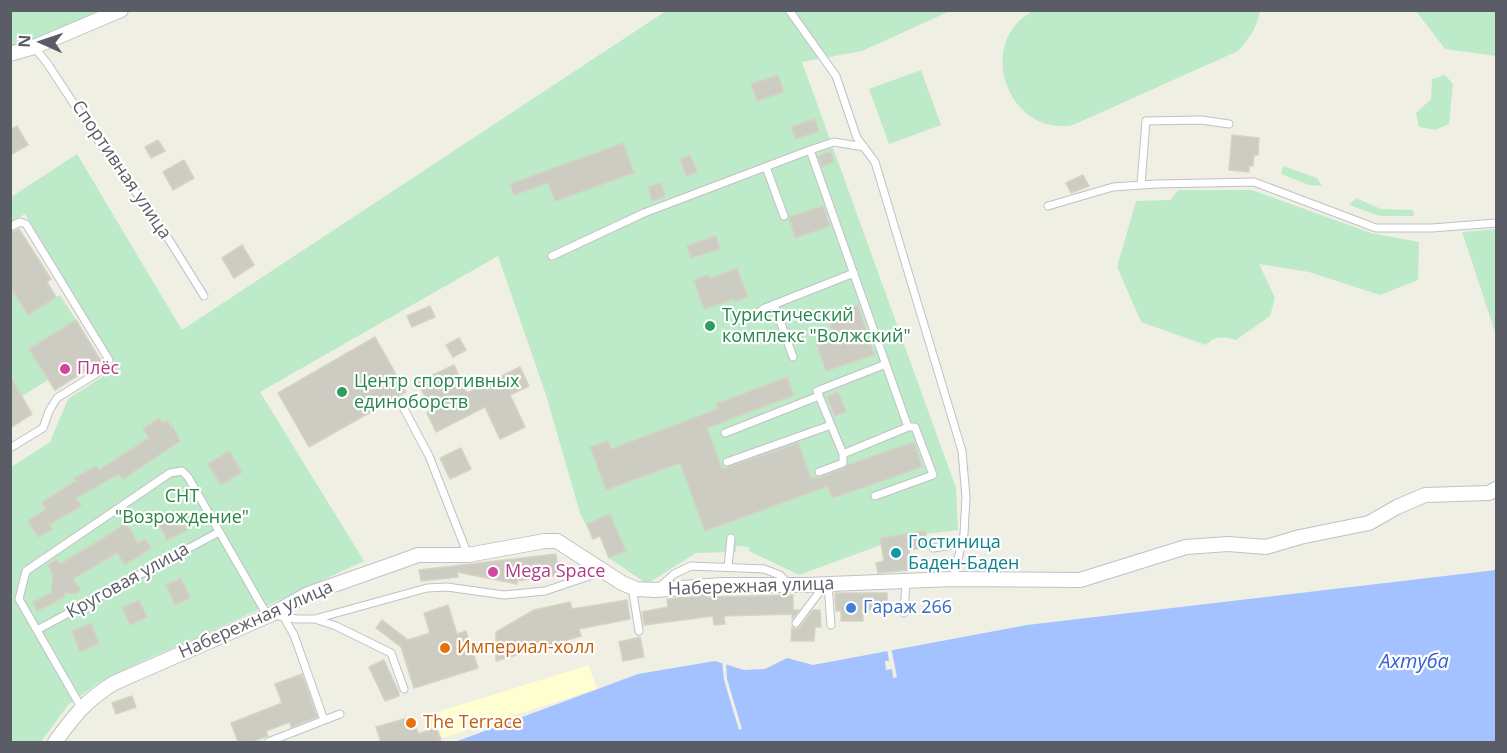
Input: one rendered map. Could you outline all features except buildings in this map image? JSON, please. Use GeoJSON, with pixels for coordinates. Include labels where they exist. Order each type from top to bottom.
{"type":"FeatureCollection","features":[{"type":"Feature","properties":{"kind":"street"},"geometry":{"type":"LineString","coordinates":[[10,54],[34,47],[121,10]]}},
{"type":"Feature","properties":{"kind":"street","name":"Набережная улица"},"geometry":{"type":"LineString","coordinates":[[55,742],[81,707],[114,683],[274,615],[308,594],[418,555],[468,555],[545,541],[557,541],[636,590],[722,585],[953,579],[1080,580],[1186,547],[1228,544],[1266,547],[1300,537],[1369,523],[1425,495],[1489,493],[1497,489]]}},
{"type":"Feature","properties":{"kind":"lane"},"geometry":{"type":"LineString","coordinates":[[789,10],[837,76],[857,138],[875,162],[962,451],[966,497],[964,534],[953,579]]}},
{"type":"Feature","properties":{"kind":"lane","name":"Спортивная улица"},"geometry":{"type":"LineString","coordinates":[[34,47],[101,145],[158,222],[204,296]]}},
{"type":"Feature","properties":{"kind":"lane"},"geometry":{"type":"LineString","coordinates":[[1141,185],[1146,121],[1201,120],[1229,124]]}},
{"type":"Feature","properties":{"kind":"lane"},"geometry":{"type":"LineString","coordinates":[[552,256],[644,213],[810,150],[834,142],[864,147]]}},
{"type":"Feature","properties":{"kind":"lane"},"geometry":{"type":"LineString","coordinates":[[810,150],[908,427]]}},
{"type":"Feature","properties":{"kind":"lane"},"geometry":{"type":"LineString","coordinates":[[766,167],[784,216]]}},
{"type":"Feature","properties":{"kind":"lane"},"geometry":{"type":"LineString","coordinates":[[1048,206],[1113,187],[1254,182],[1376,228],[1432,228],[1497,223]]}},
{"type":"Feature","properties":{"kind":"lane"},"geometry":{"type":"LineString","coordinates":[[10,227],[20,222],[26,224],[109,360],[102,370],[57,398],[42,428],[10,448]]}},
{"type":"Feature","properties":{"kind":"lane"},"geometry":{"type":"LineString","coordinates":[[740,320],[774,304],[854,273]]}},
{"type":"Feature","properties":{"kind":"lane"},"geometry":{"type":"LineString","coordinates":[[774,304],[793,357]]}},
{"type":"Feature","properties":{"kind":"lane"},"geometry":{"type":"LineString","coordinates":[[819,472],[843,463],[843,454],[817,391],[886,364]]}},
{"type":"Feature","properties":{"kind":"lane"},"geometry":{"type":"LineString","coordinates":[[725,433],[819,396]]}},
{"type":"Feature","properties":{"kind":"lane"},"geometry":{"type":"LineString","coordinates":[[402,405],[429,456],[468,555]]}},
{"type":"Feature","properties":{"kind":"lane"},"geometry":{"type":"LineString","coordinates":[[728,462],[831,425]]}},
{"type":"Feature","properties":{"kind":"lane"},"geometry":{"type":"LineString","coordinates":[[843,454],[908,427],[915,427],[933,476],[875,496]]}},
{"type":"Feature","properties":{"kind":"lane"},"geometry":{"type":"LineString","coordinates":[[81,707],[19,599],[26,571],[171,473],[182,471],[188,477],[219,532],[274,615],[294,635],[324,720]]}},
{"type":"Feature","properties":{"kind":"lane","name":"Круговая улица"},"geometry":{"type":"LineString","coordinates":[[37,630],[219,532]]}},
{"type":"Feature","properties":{"kind":"lane"},"geometry":{"type":"LineString","coordinates":[[728,567],[731,538]]}},
{"type":"Feature","properties":{"kind":"lane"},"geometry":{"type":"LineString","coordinates":[[933,548],[960,544]]}},
{"type":"Feature","properties":{"kind":"lane"},"geometry":{"type":"LineString","coordinates":[[655,590],[674,574],[691,566],[764,569],[780,575],[789,585]]}},
{"type":"Feature","properties":{"kind":"lane"},"geometry":{"type":"LineString","coordinates":[[274,615],[296,619],[315,619],[427,588],[447,587],[504,596],[545,591],[604,571]]}},
{"type":"Feature","properties":{"kind":"lane"},"geometry":{"type":"LineString","coordinates":[[904,613],[906,581]]}},
{"type":"Feature","properties":{"kind":"lane"},"geometry":{"type":"LineString","coordinates":[[796,623],[827,584]]}},
{"type":"Feature","properties":{"kind":"lane"},"geometry":{"type":"LineString","coordinates":[[827,584],[831,626]]}},
{"type":"Feature","properties":{"kind":"lane"},"geometry":{"type":"LineString","coordinates":[[632,587],[639,631]]}},
{"type":"Feature","properties":{"kind":"lane"},"geometry":{"type":"LineString","coordinates":[[315,619],[336,626],[391,653],[404,689]]}},
{"type":"Feature","properties":{"kind":"lane"},"geometry":{"type":"LineString","coordinates":[[268,742],[340,714]]}},
{"type":"Feature","properties":{"kind":"green space"},"geometry":{"type":"Polygon","coordinates":[[[11,11],[107,11],[11,49],[11,11]]]}},
{"type":"Feature","properties":{"kind":"green space","name":"СНТ \"Возрождение\""},"geometry":{"type":"Polygon","coordinates":[[[666,11],[950,11],[862,51],[802,62],[956,488],[958,530],[925,534],[925,531],[880,538],[881,545],[799,575],[749,551],[749,547],[736,546],[736,552],[696,553],[647,584],[609,558],[600,536],[593,539],[580,513],[546,395],[498,256],[260,392],[364,561],[98,683],[68,705],[41,742],[11,742],[11,467],[50,442],[68,399],[117,367],[25,214],[11,222],[11,197],[77,154],[182,330],[666,11]]]}},
{"type":"Feature","properties":{"kind":"green space"},"geometry":{"type":"Polygon","coordinates":[[[1033,11],[1260,11],[1252,33],[1238,51],[1073,125],[1050,125],[1031,117],[1016,102],[1007,84],[1003,64],[1005,44],[1015,25],[1033,11]]]}},
{"type":"Feature","properties":{"kind":"green space"},"geometry":{"type":"Polygon","coordinates":[[[1416,11],[1496,11],[1496,56],[1445,49],[1416,11]]]}},
{"type":"Feature","properties":{"kind":"green space"},"geometry":{"type":"Polygon","coordinates":[[[921,70],[941,125],[889,144],[869,89],[921,70]]]}},
{"type":"Feature","properties":{"kind":"green space"},"geometry":{"type":"Polygon","coordinates":[[[1445,75],[1453,84],[1449,124],[1435,130],[1419,127],[1416,113],[1431,99],[1432,79],[1445,75]]]}},
{"type":"Feature","properties":{"kind":"green space"},"geometry":{"type":"Polygon","coordinates":[[[1283,166],[1317,178],[1322,186],[1309,185],[1281,174],[1283,166]]]}},
{"type":"Feature","properties":{"kind":"green space"},"geometry":{"type":"Polygon","coordinates":[[[1178,190],[1252,190],[1371,233],[1419,242],[1418,280],[1380,295],[1309,272],[1259,264],[1275,298],[1270,316],[1236,340],[1220,338],[1206,345],[1141,322],[1117,267],[1136,201],[1170,200],[1178,190]]]}},
{"type":"Feature","properties":{"kind":"green space"},"geometry":{"type":"Polygon","coordinates":[[[1356,198],[1381,209],[1413,210],[1414,216],[1380,216],[1349,205],[1356,198]]]}},
{"type":"Feature","properties":{"kind":"green space"},"geometry":{"type":"Polygon","coordinates":[[[1496,229],[1496,335],[1462,232],[1496,229]]]}},
{"type":"Feature","properties":{"kind":"green space"},"geometry":{"type":"Polygon","coordinates":[[[11,286],[28,315],[60,295],[76,320],[30,349],[48,380],[22,396],[11,377],[11,286]]]}},
{"type":"Feature","properties":{"kind":"sand"},"geometry":{"type":"Polygon","coordinates":[[[589,665],[597,689],[442,738],[434,713],[589,665]]]}},
{"type":"Feature","properties":{"kind":"water","name":"Ахтуба"},"geometry":{"type":"Polygon","coordinates":[[[1496,570],[1496,742],[455,742],[638,674],[715,661],[744,670],[765,669],[787,658],[813,665],[1027,625],[1496,570]]]}},
{"type":"Feature","properties":{"kind":"pier"},"geometry":{"type":"Polygon","coordinates":[[[891,647],[897,677],[893,678],[892,669],[886,670],[885,661],[889,661],[887,648],[891,647]]]}},
{"type":"Feature","properties":{"kind":"pier"},"geometry":{"type":"Polygon","coordinates":[[[722,660],[726,661],[727,679],[742,729],[739,730],[724,680],[722,660]]]}},
{"type":"Feature","properties":{"kind":"place","name":"Туристический комплекс \"Волжский\""},"geometry":{"type":"Point","coordinates":[710,326]}},
{"type":"Feature","properties":{"kind":"place","name":"Плёс"},"geometry":{"type":"Point","coordinates":[65,369]}},
{"type":"Feature","properties":{"kind":"place","name":"Центр спортивных единоборств"},"geometry":{"type":"Point","coordinates":[342,392]}},
{"type":"Feature","properties":{"kind":"place","name":"Гостиница Баден-Баден"},"geometry":{"type":"Point","coordinates":[896,553]}},
{"type":"Feature","properties":{"kind":"place","name":"Mega Space"},"geometry":{"type":"Point","coordinates":[493,572]}},
{"type":"Feature","properties":{"kind":"place","name":"Гараж 266"},"geometry":{"type":"Point","coordinates":[851,608]}},
{"type":"Feature","properties":{"kind":"place","name":"Империал-холл"},"geometry":{"type":"Point","coordinates":[445,648]}},
{"type":"Feature","properties":{"kind":"place","name":"The Terrace"},"geometry":{"type":"Point","coordinates":[411,723]}}]}
